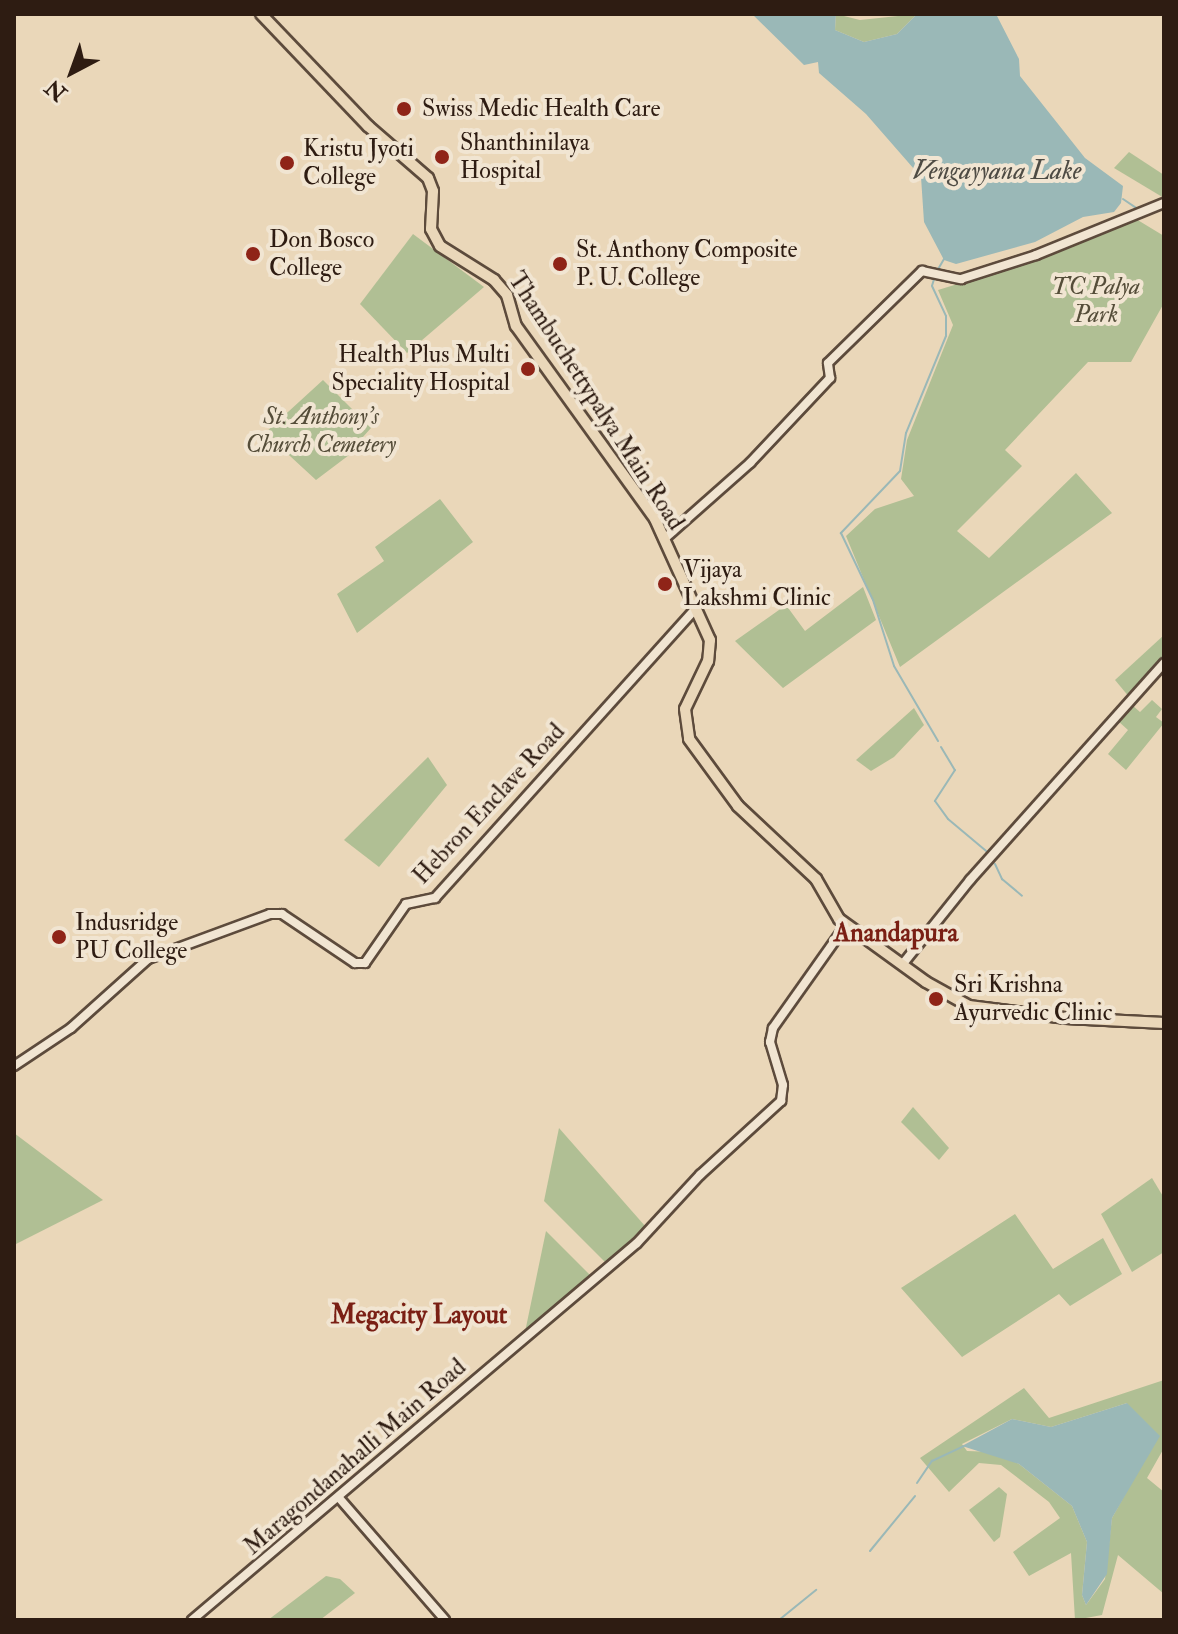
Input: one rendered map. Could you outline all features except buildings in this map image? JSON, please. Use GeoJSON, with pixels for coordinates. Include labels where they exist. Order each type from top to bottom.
{"type":"FeatureCollection","features":[{"type":"Feature","properties":{"kind":"main road","name":"Thambuchettypalya Main Road"},"geometry":{"type":"LineString","coordinates":[[261,14],[368,126],[428,178],[433,191],[431,229],[440,246],[494,280],[507,295],[516,326],[664,539],[711,646],[685,709],[689,739],[746,814],[813,876],[846,925],[951,998],[988,1011],[1164,1023]]}},
{"type":"Feature","properties":{"kind":"street"},"geometry":{"type":"LineString","coordinates":[[664,539],[735,479],[830,378],[828,363],[922,271],[961,279],[1036,255],[1164,203]]}},
{"type":"Feature","properties":{"kind":"street","name":"Hebron Enclave Road"},"geometry":{"type":"LineString","coordinates":[[14,1066],[71,1028],[148,959],[264,915],[282,914],[355,963],[365,963],[406,904],[435,898],[696,608]]}},
{"type":"Feature","properties":{"kind":"street"},"geometry":{"type":"LineString","coordinates":[[902,965],[970,880],[1164,663]]}},
{"type":"Feature","properties":{"kind":"street","name":"Maragondanahalli Main Road"},"geometry":{"type":"LineString","coordinates":[[192,1620],[340,1499],[637,1243],[700,1175],[781,1101],[783,1085],[770,1042],[773,1028],[846,925]]}},
{"type":"Feature","properties":{"kind":"street"},"geometry":{"type":"LineString","coordinates":[[340,1499],[445,1620]]}},
{"type":"Feature","properties":{"kind":"green space"},"geometry":{"type":"Polygon","coordinates":[[[836,14],[860,20],[917,14],[897,34],[864,42],[835,30],[836,14]]]}},
{"type":"Feature","properties":{"kind":"green space"},"geometry":{"type":"Polygon","coordinates":[[[1129,152],[1164,175],[1164,198],[1114,168],[1129,152]]]}},
{"type":"Feature","properties":{"kind":"green space","name":"TC Palya Park"},"geometry":{"type":"Polygon","coordinates":[[[1136,219],[1164,236],[1164,303],[1131,362],[1088,362],[1005,450],[1022,466],[957,531],[989,558],[1076,473],[1112,513],[900,667],[846,536],[875,509],[914,496],[901,479],[907,440],[953,325],[938,290],[1036,260],[1136,219]]]}},
{"type":"Feature","properties":{"kind":"green space"},"geometry":{"type":"Polygon","coordinates":[[[413,234],[484,287],[407,353],[360,304],[413,234]]]}},
{"type":"Feature","properties":{"kind":"green space","name":"St. Anthony's Church Cemetery"},"geometry":{"type":"Polygon","coordinates":[[[323,380],[371,428],[362,438],[365,443],[316,480],[265,433],[323,380]]]}},
{"type":"Feature","properties":{"kind":"green space"},"geometry":{"type":"Polygon","coordinates":[[[440,499],[473,542],[357,633],[337,594],[384,561],[375,547],[440,499]]]}},
{"type":"Feature","properties":{"kind":"green space"},"geometry":{"type":"Polygon","coordinates":[[[863,587],[876,620],[783,688],[735,641],[786,605],[805,631],[863,587]]]}},
{"type":"Feature","properties":{"kind":"green space"},"geometry":{"type":"Polygon","coordinates":[[[1164,635],[1164,658],[1130,698],[1115,680],[1164,635]]]}},
{"type":"Feature","properties":{"kind":"green space"},"geometry":{"type":"Polygon","coordinates":[[[1152,700],[1162,709],[1156,717],[1164,723],[1126,770],[1108,754],[1128,730],[1118,721],[1132,705],[1140,712],[1152,700]]]}},
{"type":"Feature","properties":{"kind":"green space"},"geometry":{"type":"Polygon","coordinates":[[[914,708],[924,725],[894,757],[871,771],[856,760],[914,708]]]}},
{"type":"Feature","properties":{"kind":"green space"},"geometry":{"type":"Polygon","coordinates":[[[428,757],[447,785],[379,867],[344,840],[428,757]]]}},
{"type":"Feature","properties":{"kind":"green space"},"geometry":{"type":"Polygon","coordinates":[[[913,1107],[949,1148],[939,1160],[901,1122],[913,1107]]]}},
{"type":"Feature","properties":{"kind":"green space"},"geometry":{"type":"Polygon","coordinates":[[[559,1128],[645,1226],[606,1263],[544,1201],[559,1128]]]}},
{"type":"Feature","properties":{"kind":"green space"},"geometry":{"type":"Polygon","coordinates":[[[14,1133],[103,1200],[14,1245],[14,1133]]]}},
{"type":"Feature","properties":{"kind":"green space"},"geometry":{"type":"Polygon","coordinates":[[[1152,1178],[1164,1198],[1164,1252],[1132,1272],[1101,1214],[1152,1178]]]}},
{"type":"Feature","properties":{"kind":"green space"},"geometry":{"type":"Polygon","coordinates":[[[1015,1214],[1053,1269],[1103,1238],[1122,1274],[1070,1306],[1059,1294],[962,1357],[901,1288],[1015,1214]]]}},
{"type":"Feature","properties":{"kind":"green space"},"geometry":{"type":"Polygon","coordinates":[[[546,1231],[590,1275],[525,1332],[546,1231]]]}},
{"type":"Feature","properties":{"kind":"green space"},"geometry":{"type":"Polygon","coordinates":[[[1164,1380],[1164,1448],[1147,1478],[1164,1492],[1164,1594],[1118,1555],[1102,1615],[1075,1620],[1071,1553],[1029,1576],[1013,1552],[1060,1518],[1049,1502],[1001,1465],[979,1463],[949,1492],[920,1458],[1024,1388],[1049,1418],[1164,1380]],[[1127,1403],[1051,1427],[1012,1419],[962,1444],[967,1451],[993,1452],[1019,1464],[1072,1506],[1087,1542],[1082,1595],[1086,1605],[1105,1579],[1112,1518],[1127,1491],[1127,1403]]]}},
{"type":"Feature","properties":{"kind":"green space"},"geometry":{"type":"Polygon","coordinates":[[[999,1487],[1007,1494],[1000,1537],[994,1542],[969,1510],[999,1487]]]}},
{"type":"Feature","properties":{"kind":"green space"},"geometry":{"type":"Polygon","coordinates":[[[326,1576],[340,1579],[355,1593],[320,1620],[268,1620],[326,1576]]]}},
{"type":"Feature","properties":{"kind":"water","name":"Vengayyana Lake"},"geometry":{"type":"Polygon","coordinates":[[[752,14],[836,14],[835,30],[864,42],[897,34],[917,14],[996,14],[1019,59],[1020,76],[1085,158],[1123,186],[1121,203],[1114,212],[1083,217],[1035,242],[956,264],[944,260],[924,222],[921,177],[866,114],[819,73],[818,62],[804,65],[752,14]]]}},
{"type":"Feature","properties":{"kind":"water"},"geometry":{"type":"Polygon","coordinates":[[[1127,1403],[1160,1436],[1112,1518],[1107,1574],[1086,1605],[1082,1595],[1087,1542],[1072,1506],[1019,1464],[962,1446],[1012,1419],[1051,1427],[1127,1403]]]}},
{"type":"Feature","properties":{"kind":"waterway"},"geometry":{"type":"LineString","coordinates":[[1123,199],[1138,209]]}},
{"type":"Feature","properties":{"kind":"waterway"},"geometry":{"type":"LineString","coordinates":[[937,271],[944,259]]}},
{"type":"Feature","properties":{"kind":"waterway"},"geometry":{"type":"LineString","coordinates":[[935,276],[932,286],[946,316],[946,336],[906,433],[900,471],[841,533],[873,600],[894,666],[938,741]]}},
{"type":"Feature","properties":{"kind":"waterway"},"geometry":{"type":"LineString","coordinates":[[941,747],[955,770],[935,801],[948,819],[991,855]]}},
{"type":"Feature","properties":{"kind":"waterway"},"geometry":{"type":"LineString","coordinates":[[995,864],[1002,879],[1022,896]]}},
{"type":"Feature","properties":{"kind":"waterway"},"geometry":{"type":"LineString","coordinates":[[917,1483],[932,1461],[964,1446]]}},
{"type":"Feature","properties":{"kind":"waterway"},"geometry":{"type":"LineString","coordinates":[[870,1551],[915,1496]]}},
{"type":"Feature","properties":{"kind":"waterway"},"geometry":{"type":"LineString","coordinates":[[779,1620],[816,1590]]}},
{"type":"Feature","properties":{"kind":"place","name":"Swiss Medic Health Care"},"geometry":{"type":"Point","coordinates":[404,109]}},
{"type":"Feature","properties":{"kind":"place","name":"Shanthinilaya Hospital"},"geometry":{"type":"Point","coordinates":[442,157]}},
{"type":"Feature","properties":{"kind":"place","name":"Kristu Jyoti College"},"geometry":{"type":"Point","coordinates":[287,163]}},
{"type":"Feature","properties":{"kind":"place","name":"Don Bosco College"},"geometry":{"type":"Point","coordinates":[253,254]}},
{"type":"Feature","properties":{"kind":"place","name":"St. Anthony Composite P. U. College"},"geometry":{"type":"Point","coordinates":[560,264]}},
{"type":"Feature","properties":{"kind":"place","name":"Health Plus Multi Speciality Hospital"},"geometry":{"type":"Point","coordinates":[528,369]}},
{"type":"Feature","properties":{"kind":"place","name":"Vijaya Lakshmi Clinic"},"geometry":{"type":"Point","coordinates":[665,584]}},
{"type":"Feature","properties":{"kind":"place","name":"Indusridge PU College"},"geometry":{"type":"Point","coordinates":[59,937]}},
{"type":"Feature","properties":{"kind":"place","name":"Sri Krishna Ayurvedic Clinic"},"geometry":{"type":"Point","coordinates":[936,999]}},
{"type":"Feature","properties":{"kind":"district","name":"Anandapura"},"geometry":{"type":"Point","coordinates":[896,934]}},
{"type":"Feature","properties":{"kind":"district","name":"Megacity Layout"},"geometry":{"type":"Point","coordinates":[419,1316]}}]}
